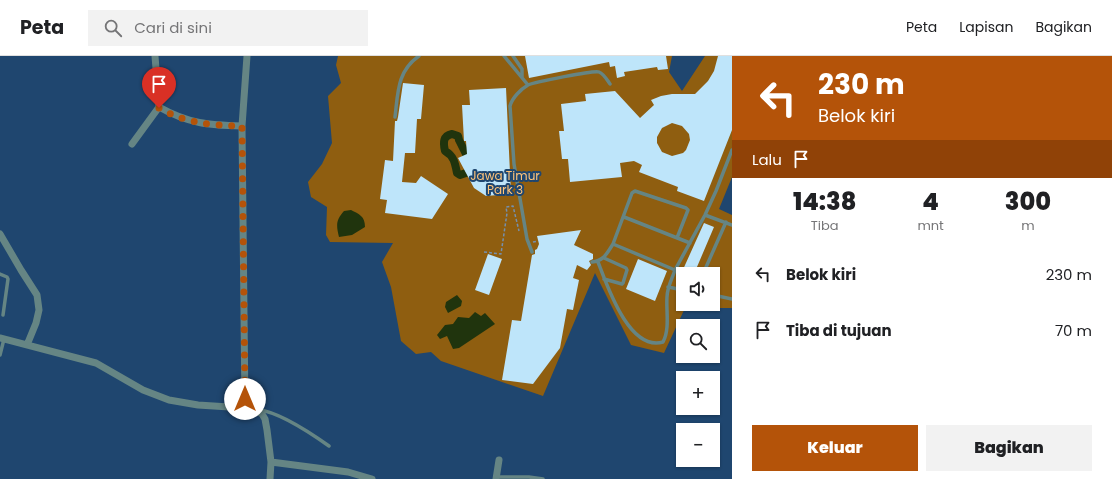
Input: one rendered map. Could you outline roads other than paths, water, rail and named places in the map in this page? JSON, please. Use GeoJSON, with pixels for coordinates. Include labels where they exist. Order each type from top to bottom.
{"type":"FeatureCollection","features":[{"type":"Feature","properties":{"kind":"street"},"geometry":{"type":"LineString","coordinates":[[132,144],[159,108],[155,56]]}},
{"type":"Feature","properties":{"kind":"street"},"geometry":{"type":"LineString","coordinates":[[245,408],[242,126],[247,56]]}},
{"type":"Feature","properties":{"kind":"street"},"geometry":{"type":"LineString","coordinates":[[159,108],[174,116],[186,120],[218,125],[242,126]]}},
{"type":"Feature","properties":{"kind":"street"},"geometry":{"type":"LineString","coordinates":[[0,234],[21,270],[38,295],[39,310],[36,323],[27,345]]}},
{"type":"Feature","properties":{"kind":"street"},"geometry":{"type":"LineString","coordinates":[[2,339],[96,364],[143,390],[169,400],[198,405],[256,410],[262,414],[265,419],[270,462],[270,479]]}},
{"type":"Feature","properties":{"kind":"street"},"geometry":{"type":"LineString","coordinates":[[496,478],[499,460]]}},
{"type":"Feature","properties":{"kind":"street"},"geometry":{"type":"LineString","coordinates":[[270,462],[348,472],[372,479]]}},
{"type":"Feature","properties":{"kind":"lane"},"geometry":{"type":"LineString","coordinates":[[395,117],[400,78],[412,60],[419,56]]}},
{"type":"Feature","properties":{"kind":"lane"},"geometry":{"type":"LineString","coordinates":[[504,56],[528,85]]}},
{"type":"Feature","properties":{"kind":"lane"},"geometry":{"type":"LineString","coordinates":[[513,56],[522,69],[522,77]]}},
{"type":"Feature","properties":{"kind":"lane"},"geometry":{"type":"LineString","coordinates":[[532,252],[527,239],[514,164],[510,106],[511,101],[528,85],[553,79],[595,72],[602,74],[610,84]]}},
{"type":"Feature","properties":{"kind":"lane"},"geometry":{"type":"LineString","coordinates":[[598,262],[614,302],[628,325],[645,341],[654,343],[663,342],[665,339],[667,322],[668,287],[675,270],[705,215],[732,150]]}},
{"type":"Feature","properties":{"kind":"lane"},"geometry":{"type":"LineString","coordinates":[[592,262],[598,262],[604,258],[613,244],[632,193],[635,191],[686,208],[688,212],[677,238]]}},
{"type":"Feature","properties":{"kind":"lane"},"geometry":{"type":"LineString","coordinates":[[705,215],[732,224]]}},
{"type":"Feature","properties":{"kind":"lane"},"geometry":{"type":"LineString","coordinates":[[624,217],[690,243]]}},
{"type":"Feature","properties":{"kind":"lane"},"geometry":{"type":"LineString","coordinates":[[706,267],[726,222]]}},
{"type":"Feature","properties":{"kind":"lane"},"geometry":{"type":"LineString","coordinates":[[613,244],[675,270]]}},
{"type":"Feature","properties":{"kind":"lane"},"geometry":{"type":"LineString","coordinates":[[604,258],[626,268],[627,270],[622,284],[604,279]]}},
{"type":"Feature","properties":{"kind":"lane"},"geometry":{"type":"LineString","coordinates":[[0,274],[8,279],[3,315]]}},
{"type":"Feature","properties":{"kind":"lane"},"geometry":{"type":"LineString","coordinates":[[668,287],[676,289]]}},
{"type":"Feature","properties":{"kind":"lane"},"geometry":{"type":"LineString","coordinates":[[720,296],[732,299]]}},
{"type":"Feature","properties":{"kind":"lane"},"geometry":{"type":"LineString","coordinates":[[0,355],[2,339]]}},
{"type":"Feature","properties":{"kind":"lane"},"geometry":{"type":"LineString","coordinates":[[256,410],[269,412],[318,438],[328,446]]}},
{"type":"Feature","properties":{"kind":"lane"},"geometry":{"type":"LineString","coordinates":[[496,478],[543,479]]}},
{"type":"Feature","properties":{"kind":"waterway"},"geometry":{"type":"LineString","coordinates":[[466,154],[458,136],[452,134],[445,138],[445,151],[455,163],[457,173],[460,175],[466,173]]}},
{"type":"Feature","properties":{"kind":"park label","name":"Jawa Timur Park 3"},"geometry":{"type":"Point","coordinates":[505,183]}}]}
